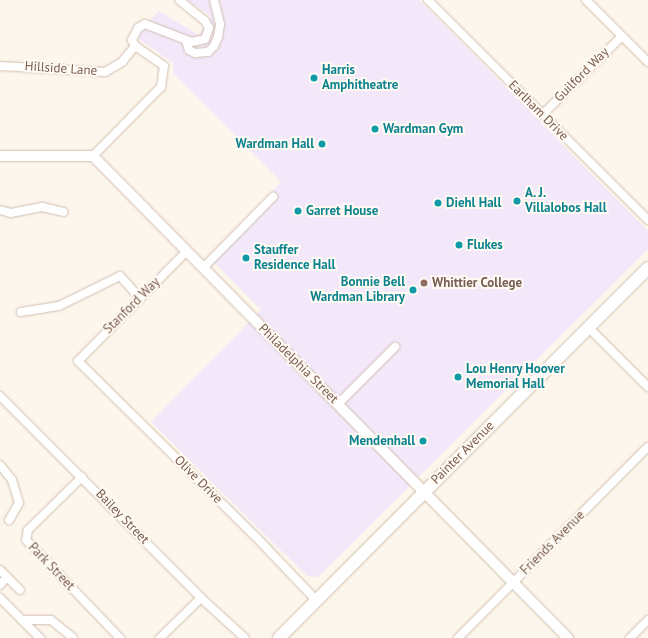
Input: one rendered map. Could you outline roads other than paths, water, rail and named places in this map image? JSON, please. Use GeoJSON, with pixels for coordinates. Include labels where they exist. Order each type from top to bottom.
{"type":"FeatureCollection","features":[{"type":"Feature","properties":{"kind":"main road","name":"Painter Avenue"},"geometry":{"type":"LineString","coordinates":[[279,638],[648,268]]}},
{"type":"Feature","properties":{"kind":"street"},"geometry":{"type":"LineString","coordinates":[[0,156],[93,156],[161,87],[164,66],[134,46],[132,40],[138,28],[145,24],[186,41],[201,42],[209,28],[205,20],[179,0]]}},
{"type":"Feature","properties":{"kind":"street"},"geometry":{"type":"LineString","coordinates":[[186,41],[189,50],[195,54],[208,52],[214,46],[218,37],[220,24],[214,0]]}},
{"type":"Feature","properties":{"kind":"street","name":"Earlham Drive"},"geometry":{"type":"LineString","coordinates":[[428,0],[648,220]]}},
{"type":"Feature","properties":{"kind":"street"},"geometry":{"type":"LineString","coordinates":[[586,0],[648,62]]}},
{"type":"Feature","properties":{"kind":"street","name":"Guilford Way"},"geometry":{"type":"LineString","coordinates":[[542,115],[622,36]]}},
{"type":"Feature","properties":{"kind":"street","name":"Hillside Lane"},"geometry":{"type":"LineString","coordinates":[[0,66],[105,72],[122,62],[134,46]]}},
{"type":"Feature","properties":{"kind":"street","name":"Philadelphia Street"},"geometry":{"type":"LineString","coordinates":[[93,156],[338,404],[423,493],[568,638]]}},
{"type":"Feature","properties":{"kind":"street"},"geometry":{"type":"LineString","coordinates":[[203,268],[273,197]]}},
{"type":"Feature","properties":{"kind":"street"},"geometry":{"type":"LineString","coordinates":[[0,210],[11,213],[42,207],[63,212]]}},
{"type":"Feature","properties":{"kind":"street","name":"Stanford Way"},"geometry":{"type":"LineString","coordinates":[[78,361],[187,251]]}},
{"type":"Feature","properties":{"kind":"street"},"geometry":{"type":"LineString","coordinates":[[21,312],[59,306],[120,276],[140,298]]}},
{"type":"Feature","properties":{"kind":"street"},"geometry":{"type":"LineString","coordinates":[[588,327],[648,388]]}},
{"type":"Feature","properties":{"kind":"street"},"geometry":{"type":"LineString","coordinates":[[338,404],[395,346]]}},
{"type":"Feature","properties":{"kind":"street","name":"Olive Drive"},"geometry":{"type":"LineString","coordinates":[[78,361],[256,536],[316,600]]}},
{"type":"Feature","properties":{"kind":"street","name":"Bailey Street"},"geometry":{"type":"LineString","coordinates":[[0,396],[82,477],[200,598],[245,638]]}},
{"type":"Feature","properties":{"kind":"street","name":"Friends Avenue"},"geometry":{"type":"LineString","coordinates":[[458,638],[648,447]]}},
{"type":"Feature","properties":{"kind":"street"},"geometry":{"type":"LineString","coordinates":[[0,465],[12,480],[19,503],[9,520]]}},
{"type":"Feature","properties":{"kind":"street","name":"Park Street"},"geometry":{"type":"LineString","coordinates":[[82,477],[28,530],[26,540],[120,638]]}},
{"type":"Feature","properties":{"kind":"street"},"geometry":{"type":"LineString","coordinates":[[0,570],[20,590]]}},
{"type":"Feature","properties":{"kind":"street"},"geometry":{"type":"LineString","coordinates":[[0,585],[7,577]]}},
{"type":"Feature","properties":{"kind":"street"},"geometry":{"type":"LineString","coordinates":[[0,598],[40,638]]}},
{"type":"Feature","properties":{"kind":"street"},"geometry":{"type":"LineString","coordinates":[[160,638],[200,598]]}},
{"type":"Feature","properties":{"kind":"street"},"geometry":{"type":"LineString","coordinates":[[22,620],[51,620],[73,638]]}},
{"type":"Feature","properties":{"kind":"street"},"geometry":{"type":"LineString","coordinates":[[630,638],[648,620]]}},
{"type":"Feature","properties":{"kind":"place","name":"Harris Amphitheatre"},"geometry":{"type":"Point","coordinates":[314,78]}},
{"type":"Feature","properties":{"kind":"place","name":"Wardman Gym"},"geometry":{"type":"Point","coordinates":[375,129]}},
{"type":"Feature","properties":{"kind":"place","name":"Wardman Hall"},"geometry":{"type":"Point","coordinates":[322,144]}},
{"type":"Feature","properties":{"kind":"place","name":"A. J. Villalobos Hall"},"geometry":{"type":"Point","coordinates":[517,201]}},
{"type":"Feature","properties":{"kind":"place","name":"Diehl Hall"},"geometry":{"type":"Point","coordinates":[438,203]}},
{"type":"Feature","properties":{"kind":"place","name":"Garret House"},"geometry":{"type":"Point","coordinates":[298,211]}},
{"type":"Feature","properties":{"kind":"place","name":"Flukes"},"geometry":{"type":"Point","coordinates":[459,245]}},
{"type":"Feature","properties":{"kind":"place","name":"Stauffer Residence Hall"},"geometry":{"type":"Point","coordinates":[246,258]}},
{"type":"Feature","properties":{"kind":"place","name":"Whittier College"},"geometry":{"type":"Point","coordinates":[424,283]}},
{"type":"Feature","properties":{"kind":"place","name":"Bonnie Bell Wardman Library"},"geometry":{"type":"Point","coordinates":[413,290]}},
{"type":"Feature","properties":{"kind":"place","name":"Lou Henry Hoover Memorial Hall"},"geometry":{"type":"Point","coordinates":[458,377]}},
{"type":"Feature","properties":{"kind":"place","name":"Mendenhall"},"geometry":{"type":"Point","coordinates":[423,441]}}]}
